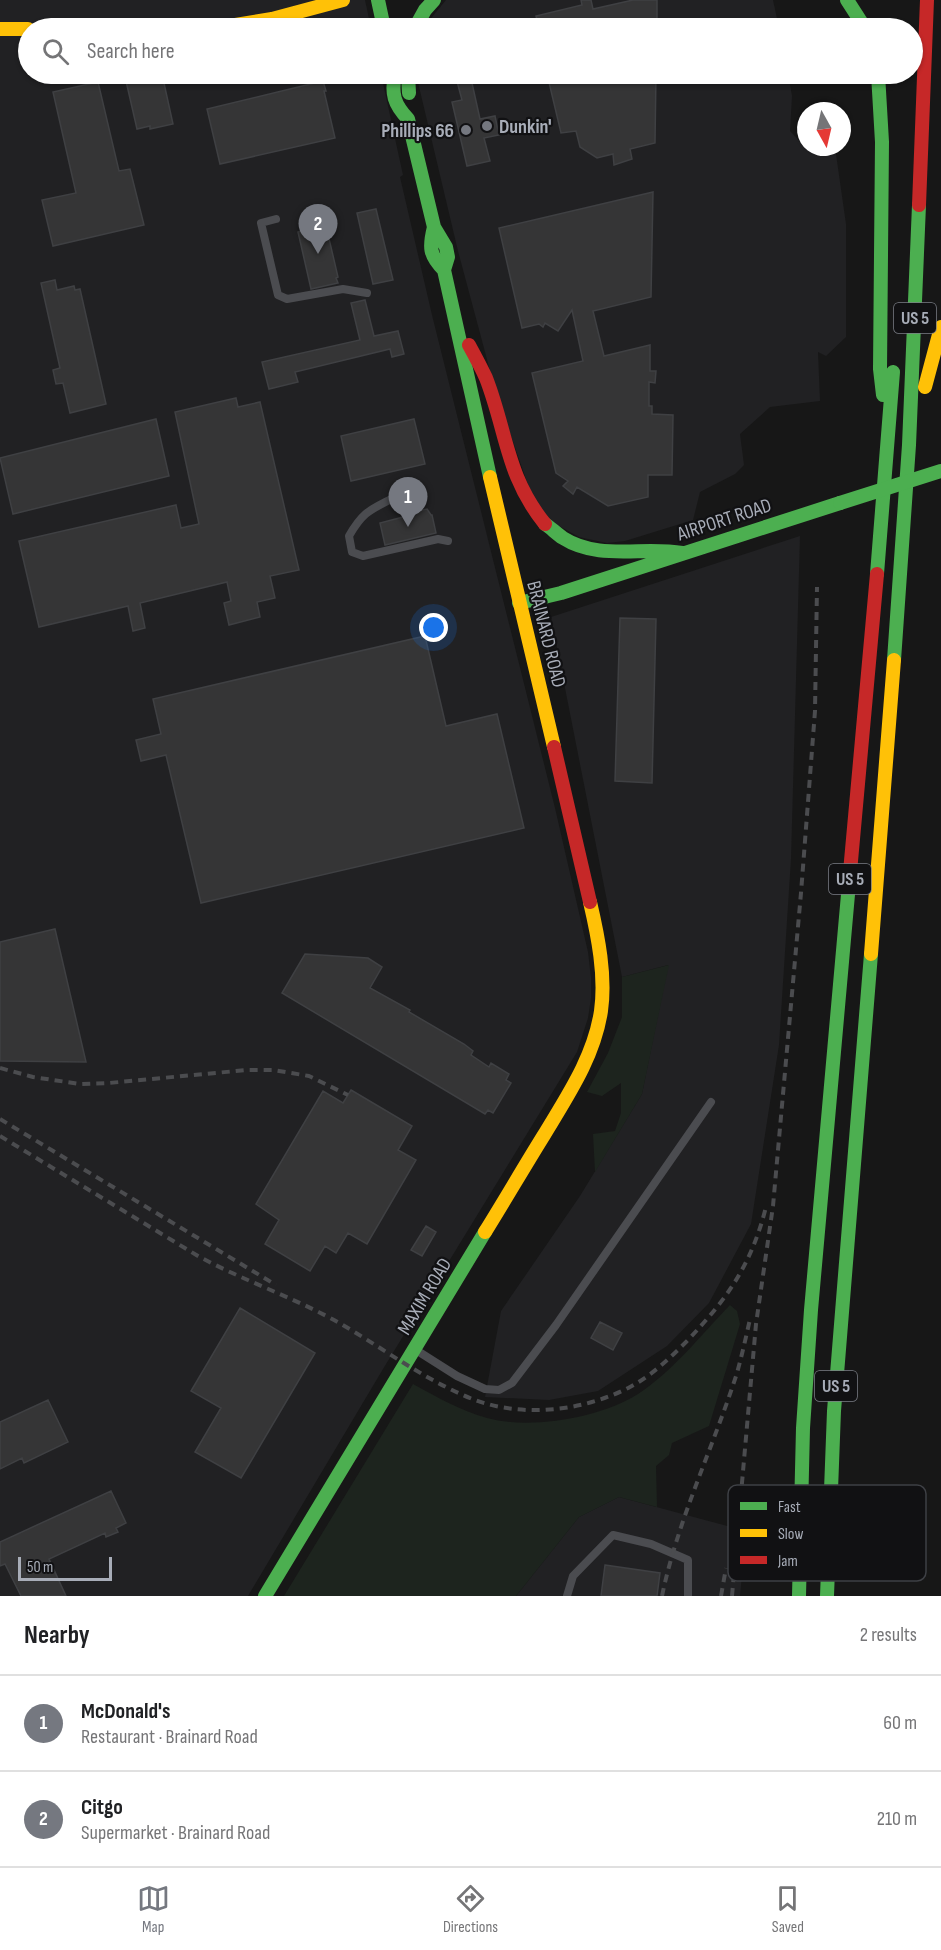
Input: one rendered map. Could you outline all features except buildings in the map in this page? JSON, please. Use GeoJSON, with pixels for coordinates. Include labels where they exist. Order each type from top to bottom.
{"type":"FeatureCollection","features":[{"type":"Feature","properties":{"kind":"main road"},"geometry":{"type":"LineString","coordinates":[[278,18],[343,0]]}},
{"type":"Feature","properties":{"kind":"main road"},"geometry":{"type":"LineString","coordinates":[[378,0],[382,18]]}},
{"type":"Feature","properties":{"kind":"main road"},"geometry":{"type":"LineString","coordinates":[[421,18],[434,0]]}},
{"type":"Feature","properties":{"kind":"main road"},"geometry":{"type":"LineString","coordinates":[[847,0],[859,18]]}},
{"type":"Feature","properties":{"kind":"main road","name":"US 5"},"geometry":{"type":"LineString","coordinates":[[831,1485],[834,1412],[896,636],[913,363],[927,0]]}},
{"type":"Feature","properties":{"kind":"main road"},"geometry":{"type":"LineString","coordinates":[[0,29],[18,29]]}},
{"type":"Feature","properties":{"kind":"main road","name":"BRAINARD ROAD"},"geometry":{"type":"LineString","coordinates":[[392,84],[396,106],[408,119],[434,227],[445,240],[449,258],[444,270],[596,929],[602,1009]]}},
{"type":"Feature","properties":{"kind":"main road","name":"BRAINARD ROAD"},"geometry":{"type":"LineString","coordinates":[[404,84],[413,107],[408,119]]}},
{"type":"Feature","properties":{"kind":"main road"},"geometry":{"type":"LineString","coordinates":[[879,84],[882,142],[880,369],[888,448]]}},
{"type":"Feature","properties":{"kind":"main road"},"geometry":{"type":"LineString","coordinates":[[454,315],[487,380],[519,487],[542,521],[567,540],[593,549],[614,552],[663,550],[682,553]]}},
{"type":"Feature","properties":{"kind":"main road"},"geometry":{"type":"LineString","coordinates":[[896,636],[907,585],[920,413],[931,359],[941,327]]}},
{"type":"Feature","properties":{"kind":"main road","name":"US 5"},"geometry":{"type":"LineString","coordinates":[[801,1485],[802,1428],[811,1310],[894,362]]}},
{"type":"Feature","properties":{"kind":"main road","name":"AIRPORT ROAD"},"geometry":{"type":"LineString","coordinates":[[519,603],[561,593],[941,471]]}},
{"type":"Feature","properties":{"kind":"main road","name":"MAXIM ROAD"},"geometry":{"type":"LineString","coordinates":[[265,1596],[572,1090],[593,1046],[602,1009]]}},
{"type":"Feature","properties":{"kind":"main road","name":"US 5"},"geometry":{"type":"LineString","coordinates":[[799,1581],[799,1596]]}},
{"type":"Feature","properties":{"kind":"main road","name":"US 5"},"geometry":{"type":"LineString","coordinates":[[827,1596],[828,1581]]}},
{"type":"Feature","properties":{"kind":"lane"},"geometry":{"type":"LineString","coordinates":[[276,219],[261,223],[278,295],[287,299],[343,289],[367,294]]}},
{"type":"Feature","properties":{"kind":"lane"},"geometry":{"type":"LineString","coordinates":[[397,496],[360,517],[349,536],[352,552],[363,556],[438,539],[448,541]]}},
{"type":"Feature","properties":{"kind":"lane"},"geometry":{"type":"LineString","coordinates":[[415,1349],[457,1376],[485,1389],[499,1389],[512,1383],[556,1325],[711,1102]]}},
{"type":"Feature","properties":{"kind":"lane"},"geometry":{"type":"LineString","coordinates":[[567,1596],[573,1576],[613,1535],[651,1544],[688,1560],[688,1596]]}},
{"type":"Feature","properties":{"kind":"shaded area"},"geometry":{"type":"Polygon","coordinates":[[[0,0],[365,0],[369,18],[18,18],[18,84],[383,84],[403,175],[400,177],[432,315],[555,808],[588,952],[591,998],[588,1018],[577,1052],[383,1369],[248,1596],[0,1596],[0,0]]]}},
{"type":"Feature","properties":{"kind":"shaded area"},"geometry":{"type":"Polygon","coordinates":[[[446,0],[773,0],[777,18],[431,18],[446,0]]]}},
{"type":"Feature","properties":{"kind":"shaded area"},"geometry":{"type":"Polygon","coordinates":[[[418,84],[790,84],[792,96],[790,131],[797,138],[797,156],[836,156],[846,224],[846,337],[826,356],[818,352],[820,401],[770,407],[740,434],[744,465],[735,474],[700,492],[693,520],[625,541],[607,543],[579,537],[552,522],[533,499],[496,393],[458,251],[418,84]]]}},
{"type":"Feature","properties":{"kind":"shaded area"},"geometry":{"type":"Polygon","coordinates":[[[800,536],[791,859],[779,1045],[751,1224],[709,1303],[667,1346],[598,1391],[549,1400],[485,1397],[501,1311],[580,1196],[642,1094],[668,965],[622,977],[551,617],[800,536]]]}},
{"type":"Feature","properties":{"kind":"shaded area"},"geometry":{"type":"Polygon","coordinates":[[[669,965],[642,1094],[595,1172],[593,1134],[615,1131],[621,1113],[621,1083],[602,1096],[587,1092],[608,1053],[622,1017],[622,977],[669,965]]]}},
{"type":"Feature","properties":{"kind":"shaded area"},"geometry":{"type":"Polygon","coordinates":[[[730,1305],[737,1311],[740,1324],[709,1426],[672,1443],[669,1455],[656,1466],[657,1507],[619,1497],[579,1517],[516,1596],[284,1596],[413,1384],[468,1412],[487,1418],[523,1423],[564,1420],[585,1415],[622,1402],[651,1385],[675,1364],[730,1305]]]}},
{"type":"Feature","properties":{"kind":"shaded area"},"geometry":{"type":"Polygon","coordinates":[[[619,1497],[728,1526],[728,1581],[741,1581],[740,1596],[516,1596],[579,1517],[619,1497]]]}},
{"type":"Feature","properties":{"kind":"railway"},"geometry":{"type":"LineString","coordinates":[[742,1485],[756,1324],[773,1206],[801,893],[815,711],[817,587]]}},
{"type":"Feature","properties":{"kind":"railway"},"geometry":{"type":"LineString","coordinates":[[0,1068],[33,1077],[80,1084],[247,1070],[273,1070],[309,1076],[348,1095]]}},
{"type":"Feature","properties":{"kind":"railway"},"geometry":{"type":"LineString","coordinates":[[0,1119],[276,1285]]}},
{"type":"Feature","properties":{"kind":"railway"},"geometry":{"type":"LineString","coordinates":[[0,1136],[198,1256],[334,1320],[446,1387],[483,1403],[525,1410],[547,1410],[590,1403],[630,1387],[660,1367],[701,1326],[736,1280],[753,1247],[766,1207]]}},
{"type":"Feature","properties":{"kind":"railway"},"geometry":{"type":"LineString","coordinates":[[662,1596],[686,1511],[737,1373],[750,1319]]}},
{"type":"Feature","properties":{"kind":"railway"},"geometry":{"type":"LineString","coordinates":[[721,1596],[726,1568]]}},
{"type":"Feature","properties":{"kind":"railway"},"geometry":{"type":"LineString","coordinates":[[732,1596],[733,1581]]}},
{"type":"Feature","properties":{"kind":"traffic: fast"},"geometry":{"type":"LineString","coordinates":[[378,0],[382,18]]}},
{"type":"Feature","properties":{"kind":"traffic: fast"},"geometry":{"type":"LineString","coordinates":[[421,18],[434,0]]}},
{"type":"Feature","properties":{"kind":"traffic: fast"},"geometry":{"type":"LineString","coordinates":[[847,0],[859,18]]}},
{"type":"Feature","properties":{"kind":"traffic: fast"},"geometry":{"type":"LineString","coordinates":[[393,84],[395,98],[408,119],[434,227],[446,247],[448,257],[444,270]]}},
{"type":"Feature","properties":{"kind":"traffic: fast"},"geometry":{"type":"LineString","coordinates":[[409,84],[409,93]]}},
{"type":"Feature","properties":{"kind":"traffic: fast"},"geometry":{"type":"LineString","coordinates":[[879,84],[882,142],[880,369],[883,395]]}},
{"type":"Feature","properties":{"kind":"traffic: fast"},"geometry":{"type":"LineString","coordinates":[[894,660],[909,445],[919,205]]}},
{"type":"Feature","properties":{"kind":"traffic: fast"},"geometry":{"type":"LineString","coordinates":[[434,227],[431,250],[435,260],[444,270],[490,477]]}},
{"type":"Feature","properties":{"kind":"traffic: fast"},"geometry":{"type":"LineString","coordinates":[[877,574],[893,372]]}},
{"type":"Feature","properties":{"kind":"traffic: fast"},"geometry":{"type":"LineString","coordinates":[[840,503],[941,471]]}},
{"type":"Feature","properties":{"kind":"traffic: fast"},"geometry":{"type":"LineString","coordinates":[[519,603],[561,593],[840,503]]}},
{"type":"Feature","properties":{"kind":"traffic: fast"},"geometry":{"type":"LineString","coordinates":[[545,524],[563,538],[591,549],[682,553]]}},
{"type":"Feature","properties":{"kind":"traffic: fast"},"geometry":{"type":"LineString","coordinates":[[802,1485],[811,1310],[850,872]]}},
{"type":"Feature","properties":{"kind":"traffic: fast"},"geometry":{"type":"LineString","coordinates":[[831,1485],[834,1411],[871,954]]}},
{"type":"Feature","properties":{"kind":"traffic: fast"},"geometry":{"type":"LineString","coordinates":[[265,1596],[485,1232]]}},
{"type":"Feature","properties":{"kind":"traffic: fast"},"geometry":{"type":"LineString","coordinates":[[799,1581],[799,1596]]}},
{"type":"Feature","properties":{"kind":"traffic: fast"},"geometry":{"type":"LineString","coordinates":[[827,1596],[828,1581]]}},
{"type":"Feature","properties":{"kind":"traffic: slow"},"geometry":{"type":"LineString","coordinates":[[276,18],[343,0]]}},
{"type":"Feature","properties":{"kind":"traffic: slow"},"geometry":{"type":"LineString","coordinates":[[0,29],[18,29]]}},
{"type":"Feature","properties":{"kind":"traffic: slow"},"geometry":{"type":"LineString","coordinates":[[925,387],[941,327]]}},
{"type":"Feature","properties":{"kind":"traffic: slow"},"geometry":{"type":"LineString","coordinates":[[490,477],[554,747]]}},
{"type":"Feature","properties":{"kind":"traffic: slow"},"geometry":{"type":"LineString","coordinates":[[871,954],[894,660]]}},
{"type":"Feature","properties":{"kind":"traffic: slow"},"geometry":{"type":"LineString","coordinates":[[485,1232],[571,1090],[593,1044],[601,1011],[603,984],[590,902]]}},
{"type":"Feature","properties":{"kind":"traffic: jam"},"geometry":{"type":"LineString","coordinates":[[919,205],[927,0]]}},
{"type":"Feature","properties":{"kind":"traffic: jam"},"geometry":{"type":"LineString","coordinates":[[469,345],[486,378],[522,489],[545,524]]}},
{"type":"Feature","properties":{"kind":"traffic: jam"},"geometry":{"type":"LineString","coordinates":[[850,872],[877,574]]}},
{"type":"Feature","properties":{"kind":"traffic: jam"},"geometry":{"type":"LineString","coordinates":[[554,747],[590,902]]}},
{"type":"Feature","properties":{"kind":"place","name":"Dunkin'"},"geometry":{"type":"Point","coordinates":[487,126]}},
{"type":"Feature","properties":{"kind":"place","name":"Phillips 66"},"geometry":{"type":"Point","coordinates":[466,130]}},
{"type":"Feature","properties":{"kind":"place","name":"Citgo"},"geometry":{"type":"Point","coordinates":[318,254]}},
{"type":"Feature","properties":{"kind":"place","name":"McDonald's"},"geometry":{"type":"Point","coordinates":[408,527]}}]}
